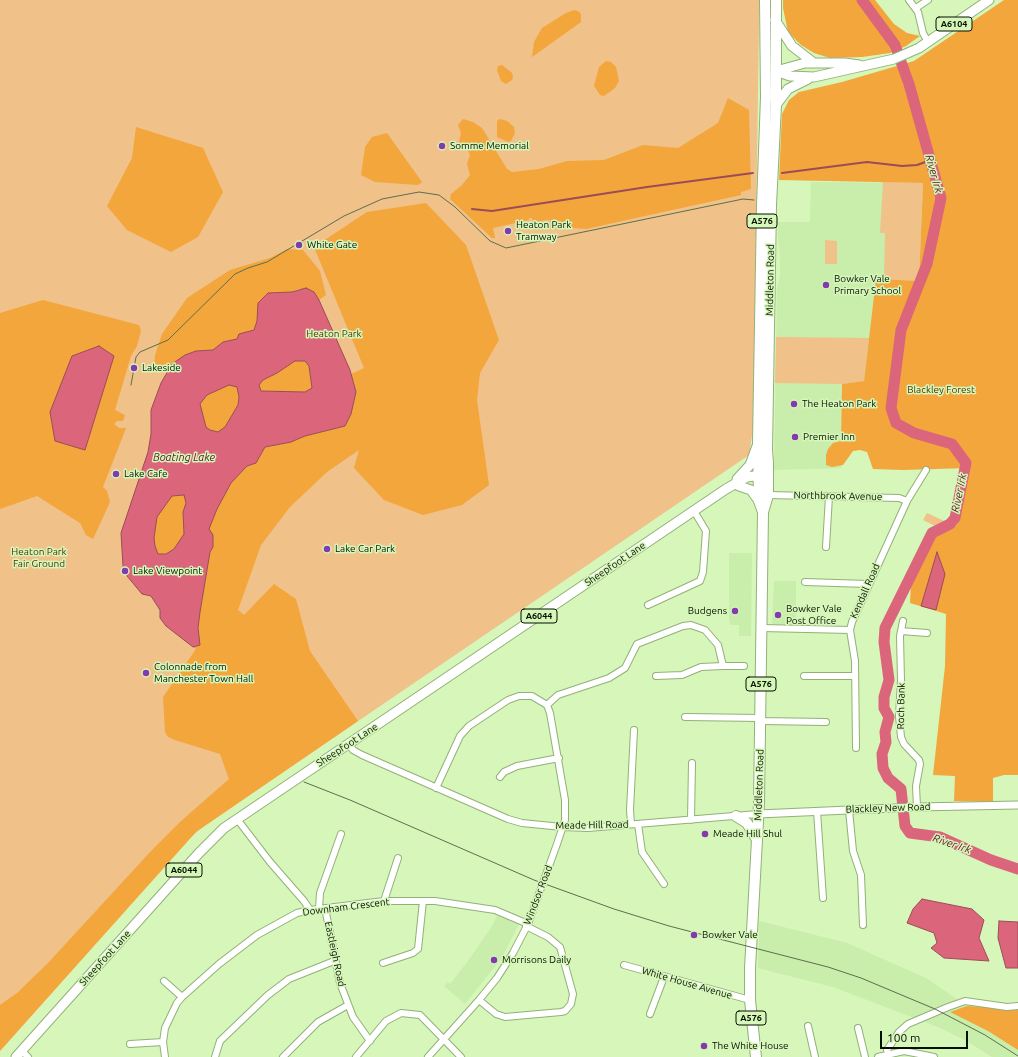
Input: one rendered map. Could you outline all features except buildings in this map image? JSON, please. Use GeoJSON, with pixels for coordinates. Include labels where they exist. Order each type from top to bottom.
{"type":"FeatureCollection","features":[{"type":"Feature","properties":{"kind":"highway","name":"Middleton Road"},"geometry":{"type":"LineString","coordinates":[[763,512],[759,501],[758,443],[762,205],[766,97],[765,0]]}},
{"type":"Feature","properties":{"kind":"highway","name":"Middleton Road"},"geometry":{"type":"LineString","coordinates":[[756,1057],[750,1000],[758,814],[763,512],[768,491],[768,384],[771,205],[776,105],[776,0]]}},
{"type":"Feature","properties":{"kind":"highway"},"geometry":{"type":"LineString","coordinates":[[759,393],[768,384]]}},
{"type":"Feature","properties":{"kind":"highway","name":"A576"},"geometry":{"type":"LineString","coordinates":[[758,478],[763,473],[764,458],[767,450]]}},
{"type":"Feature","properties":{"kind":"highway"},"geometry":{"type":"LineString","coordinates":[[758,478],[768,491]]}},
{"type":"Feature","properties":{"kind":"highway"},"geometry":{"type":"LineString","coordinates":[[736,816],[747,823],[756,838]]}},
{"type":"Feature","properties":{"kind":"main road","name":"A6104"},"geometry":{"type":"LineString","coordinates":[[861,66],[894,59],[919,48],[986,1]]}},
{"type":"Feature","properties":{"kind":"main road"},"geometry":{"type":"LineString","coordinates":[[775,20],[792,46],[814,62]]}},
{"type":"Feature","properties":{"kind":"main road"},"geometry":{"type":"LineString","coordinates":[[765,49],[776,71],[790,76],[814,77]]}},
{"type":"Feature","properties":{"kind":"main road"},"geometry":{"type":"LineString","coordinates":[[776,71],[797,64],[814,62],[845,62],[861,66]]}},
{"type":"Feature","properties":{"kind":"main road"},"geometry":{"type":"LineString","coordinates":[[776,105],[788,89],[814,77],[861,66]]}},
{"type":"Feature","properties":{"kind":"main road"},"geometry":{"type":"LineString","coordinates":[[766,97],[776,71]]}},
{"type":"Feature","properties":{"kind":"main road","name":"Sheepfoot Lane"},"geometry":{"type":"LineString","coordinates":[[726,489],[746,470],[758,443]]}},
{"type":"Feature","properties":{"kind":"main road","name":"Sheepfoot Lane"},"geometry":{"type":"LineString","coordinates":[[22,1055],[216,835],[237,819],[726,489],[747,477],[754,476],[758,478]]}},
{"type":"Feature","properties":{"kind":"main road","name":"Sheepfoot Lane"},"geometry":{"type":"LineString","coordinates":[[726,489],[739,486],[758,478]]}},
{"type":"Feature","properties":{"kind":"main road"},"geometry":{"type":"LineString","coordinates":[[739,486],[751,490],[759,501]]}},
{"type":"Feature","properties":{"kind":"street"},"geometry":{"type":"LineString","coordinates":[[909,0],[916,8],[922,33],[928,42]]}},
{"type":"Feature","properties":{"kind":"street"},"geometry":{"type":"LineString","coordinates":[[916,8],[928,0]]}},
{"type":"Feature","properties":{"kind":"street","name":"Kendall Road"},"geometry":{"type":"LineString","coordinates":[[856,748],[855,676],[850,630],[854,615],[907,501],[926,470]]}},
{"type":"Feature","properties":{"kind":"street","name":"Northbrook Avenue"},"geometry":{"type":"LineString","coordinates":[[768,491],[829,496],[899,498],[907,501]]}},
{"type":"Feature","properties":{"kind":"street"},"geometry":{"type":"LineString","coordinates":[[826,547],[829,496]]}},
{"type":"Feature","properties":{"kind":"street"},"geometry":{"type":"LineString","coordinates":[[648,605],[700,581],[703,572],[706,532],[694,511]]}},
{"type":"Feature","properties":{"kind":"street"},"geometry":{"type":"LineString","coordinates":[[805,582],[868,584]]}},
{"type":"Feature","properties":{"kind":"street","name":"Roch Bank"},"geometry":{"type":"LineString","coordinates":[[903,621],[901,631],[900,737],[904,744],[919,760],[920,764],[916,786],[917,807]]}},
{"type":"Feature","properties":{"kind":"street"},"geometry":{"type":"LineString","coordinates":[[436,788],[460,736],[469,726],[508,700],[519,696],[532,696],[547,705],[558,695],[609,678],[625,668],[637,644],[683,626],[691,625],[699,627],[710,634],[718,645],[723,666]]}},
{"type":"Feature","properties":{"kind":"street"},"geometry":{"type":"LineString","coordinates":[[762,628],[850,630]]}},
{"type":"Feature","properties":{"kind":"street"},"geometry":{"type":"LineString","coordinates":[[901,631],[926,633]]}},
{"type":"Feature","properties":{"kind":"street"},"geometry":{"type":"LineString","coordinates":[[656,676],[682,675],[701,667],[744,666]]}},
{"type":"Feature","properties":{"kind":"street"},"geometry":{"type":"LineString","coordinates":[[804,676],[855,676]]}},
{"type":"Feature","properties":{"kind":"street","name":"Windsor Road"},"geometry":{"type":"LineString","coordinates":[[428,1057],[497,978],[513,953],[527,925],[557,844],[565,820],[566,805],[559,758],[547,705]]}},
{"type":"Feature","properties":{"kind":"street"},"geometry":{"type":"LineString","coordinates":[[685,717],[826,722]]}},
{"type":"Feature","properties":{"kind":"street"},"geometry":{"type":"LineString","coordinates":[[631,824],[630,810],[634,730]]}},
{"type":"Feature","properties":{"kind":"street","name":"Meade Hill Road"},"geometry":{"type":"LineString","coordinates":[[349,744],[353,750],[362,756],[508,819],[522,823],[562,827],[638,824],[758,814]]}},
{"type":"Feature","properties":{"kind":"street"},"geometry":{"type":"LineString","coordinates":[[500,777],[504,772],[517,766],[559,758]]}},
{"type":"Feature","properties":{"kind":"street"},"geometry":{"type":"LineString","coordinates":[[692,763],[692,820]]}},
{"type":"Feature","properties":{"kind":"street","name":"Blackley New Road"},"geometry":{"type":"LineString","coordinates":[[758,814],[908,807],[1018,805]]}},
{"type":"Feature","properties":{"kind":"street"},"geometry":{"type":"LineString","coordinates":[[848,810],[854,851],[861,876],[862,925]]}},
{"type":"Feature","properties":{"kind":"street"},"geometry":{"type":"LineString","coordinates":[[817,811],[823,898]]}},
{"type":"Feature","properties":{"kind":"street"},"geometry":{"type":"LineString","coordinates":[[237,819],[310,910]]}},
{"type":"Feature","properties":{"kind":"street"},"geometry":{"type":"LineString","coordinates":[[638,824],[642,852],[664,884]]}},
{"type":"Feature","properties":{"kind":"street"},"geometry":{"type":"LineString","coordinates":[[322,908],[320,894],[341,834]]}},
{"type":"Feature","properties":{"kind":"street"},"geometry":{"type":"LineString","coordinates":[[384,901],[398,858]]}},
{"type":"Feature","properties":{"kind":"street","name":"Downham Crescent"},"geometry":{"type":"LineString","coordinates":[[165,1057],[163,1042],[165,1028],[177,1003],[182,997],[219,964],[257,935],[285,919],[310,910],[384,901],[423,901],[466,904],[495,910],[548,936],[560,947],[573,994],[571,1004],[565,1011],[505,1017],[496,1014],[479,1000]]}},
{"type":"Feature","properties":{"kind":"street"},"geometry":{"type":"LineString","coordinates":[[383,963],[413,953],[418,949],[423,901]]}},
{"type":"Feature","properties":{"kind":"street","name":"Eastleigh Road"},"geometry":{"type":"LineString","coordinates":[[322,908],[334,961],[348,1005],[353,1017],[370,1041]]}},
{"type":"Feature","properties":{"kind":"street"},"geometry":{"type":"LineString","coordinates":[[215,1057],[220,1041],[268,996],[289,979],[334,961]]}},
{"type":"Feature","properties":{"kind":"street","name":"White House Avenue"},"geometry":{"type":"LineString","coordinates":[[624,965],[750,1000]]}},
{"type":"Feature","properties":{"kind":"street"},"geometry":{"type":"LineString","coordinates":[[650,1014],[664,977]]}},
{"type":"Feature","properties":{"kind":"street"},"geometry":{"type":"LineString","coordinates":[[164,981],[182,997]]}},
{"type":"Feature","properties":{"kind":"street"},"geometry":{"type":"LineString","coordinates":[[888,1054],[887,1050],[899,1032],[908,1024],[948,1007],[965,1001],[1007,1007],[1018,1006]]}},
{"type":"Feature","properties":{"kind":"street"},"geometry":{"type":"LineString","coordinates":[[283,1057],[318,1022],[348,1005]]}},
{"type":"Feature","properties":{"kind":"street"},"geometry":{"type":"LineString","coordinates":[[356,1057],[386,1021],[401,1013],[420,1015],[461,1057]]}},
{"type":"Feature","properties":{"kind":"street"},"geometry":{"type":"LineString","coordinates":[[808,1026],[815,1057]]}},
{"type":"Feature","properties":{"kind":"street"},"geometry":{"type":"LineString","coordinates":[[858,1028],[865,1057]]}},
{"type":"Feature","properties":{"kind":"street"},"geometry":{"type":"LineString","coordinates":[[130,1044],[163,1042]]}},
{"type":"Feature","properties":{"kind":"street"},"geometry":{"type":"LineString","coordinates":[[878,1057],[904,1051],[934,1057]]}},
{"type":"Feature","properties":{"kind":"shaded area","name":"Bowker Vale Primary School"},"geometry":{"type":"Polygon","coordinates":[[[811,182],[923,183],[919,281],[876,280],[864,381],[842,385],[841,468],[774,470],[777,289],[780,276],[778,222],[810,222],[811,182]]]}},
{"type":"Feature","properties":{"kind":"shaded area"},"geometry":{"type":"Polygon","coordinates":[[[729,553],[752,553],[751,636],[739,636],[739,625],[731,625],[729,619],[729,553]]]}},
{"type":"Feature","properties":{"kind":"shaded area"},"geometry":{"type":"Polygon","coordinates":[[[774,581],[796,581],[796,625],[772,624],[774,581]]]}},
{"type":"Feature","properties":{"kind":"shaded area"},"geometry":{"type":"Polygon","coordinates":[[[498,915],[519,924],[501,959],[465,1004],[444,986],[448,982],[450,984],[468,961],[498,915]]]}},
{"type":"Feature","properties":{"kind":"shaded area"},"geometry":{"type":"Polygon","coordinates":[[[759,921],[847,943],[926,978],[967,1006],[1018,1032],[1018,1057],[992,1057],[965,1040],[938,1027],[833,987],[758,968],[759,921]]]}},
{"type":"Feature","properties":{"kind":"green space","name":"Heaton Park"},"geometry":{"type":"Polygon","coordinates":[[[0,0],[759,0],[759,23],[753,429],[749,455],[201,828],[184,844],[0,1051],[0,0]]]}},
{"type":"Feature","properties":{"kind":"green space"},"geometry":{"type":"Polygon","coordinates":[[[783,0],[875,0],[894,24],[907,33],[920,36],[906,46],[890,53],[862,57],[830,58],[814,53],[801,45],[788,32],[783,8],[783,0]]]}},
{"type":"Feature","properties":{"kind":"green space","name":"Blackley Forest"},"geometry":{"type":"Polygon","coordinates":[[[1004,0],[1018,0],[1018,775],[1004,775],[993,778],[993,802],[954,801],[955,776],[933,775],[945,666],[946,614],[910,603],[911,583],[936,533],[957,525],[969,468],[903,470],[873,469],[867,452],[860,450],[853,451],[843,465],[832,467],[826,465],[826,455],[828,449],[833,443],[841,441],[842,384],[864,381],[876,279],[919,281],[923,183],[779,180],[782,114],[789,100],[799,92],[842,82],[914,61],[1004,0]]]}},
{"type":"Feature","properties":{"kind":"green space"},"geometry":{"type":"Polygon","coordinates":[[[574,10],[581,14],[581,22],[532,57],[534,42],[542,28],[566,13],[574,10]]]}},
{"type":"Feature","properties":{"kind":"green space"},"geometry":{"type":"Polygon","coordinates":[[[606,61],[611,62],[616,67],[619,81],[615,88],[604,96],[600,95],[594,86],[599,67],[606,61]]]}},
{"type":"Feature","properties":{"kind":"green space"},"geometry":{"type":"Polygon","coordinates":[[[502,65],[512,73],[513,77],[512,80],[506,84],[501,81],[497,70],[498,66],[502,65]]]}},
{"type":"Feature","properties":{"kind":"green space"},"geometry":{"type":"Polygon","coordinates":[[[728,98],[749,110],[751,189],[741,192],[741,195],[586,229],[572,228],[548,220],[533,222],[532,218],[529,218],[529,220],[493,228],[495,238],[492,238],[450,199],[451,194],[462,185],[470,175],[467,164],[470,155],[467,149],[459,142],[461,133],[458,125],[463,119],[473,122],[482,128],[507,169],[512,172],[539,169],[567,161],[604,160],[643,145],[678,148],[718,123],[728,98]]]}},
{"type":"Feature","properties":{"kind":"green space"},"geometry":{"type":"Polygon","coordinates":[[[500,119],[507,121],[514,127],[515,133],[511,141],[508,142],[497,137],[497,121],[500,119]]]}},
{"type":"Feature","properties":{"kind":"green space"},"geometry":{"type":"Polygon","coordinates":[[[136,127],[203,148],[223,192],[198,237],[171,252],[127,230],[107,206],[132,158],[136,127]]]}},
{"type":"Feature","properties":{"kind":"green space"},"geometry":{"type":"Polygon","coordinates":[[[387,133],[422,182],[418,185],[375,182],[361,175],[365,147],[372,137],[387,133]]]}},
{"type":"Feature","properties":{"kind":"green space"},"geometry":{"type":"Polygon","coordinates":[[[883,182],[923,183],[919,281],[884,280],[885,233],[880,233],[883,182]]]}},
{"type":"Feature","properties":{"kind":"green space"},"geometry":{"type":"Polygon","coordinates":[[[426,203],[466,245],[499,340],[480,373],[477,400],[489,485],[462,505],[423,515],[384,500],[354,468],[359,450],[327,472],[290,507],[261,545],[238,610],[244,615],[274,584],[296,599],[310,651],[358,721],[196,832],[0,1051],[0,1005],[17,993],[48,963],[152,850],[180,822],[229,779],[220,754],[175,740],[168,737],[165,732],[163,697],[196,649],[193,647],[200,645],[198,628],[200,612],[210,552],[213,547],[213,535],[209,529],[217,509],[231,483],[247,466],[256,463],[265,447],[291,442],[305,436],[345,426],[356,392],[351,374],[364,368],[314,247],[367,212],[426,203]]]}},
{"type":"Feature","properties":{"kind":"green space"},"geometry":{"type":"Polygon","coordinates":[[[825,240],[837,241],[837,264],[825,264],[825,240]]]}},
{"type":"Feature","properties":{"kind":"green space"},"geometry":{"type":"Polygon","coordinates":[[[287,249],[303,250],[320,271],[326,295],[319,300],[314,292],[298,289],[292,292],[268,293],[254,330],[249,331],[237,339],[223,342],[213,350],[196,351],[172,364],[169,369],[154,369],[155,355],[162,334],[187,298],[230,270],[270,258],[287,249]]]}},
{"type":"Feature","properties":{"kind":"green space"},"geometry":{"type":"Polygon","coordinates":[[[43,300],[139,325],[141,331],[137,346],[131,356],[115,410],[125,415],[123,421],[117,421],[114,424],[119,428],[126,428],[103,487],[107,491],[110,502],[93,539],[86,535],[80,523],[37,496],[0,509],[0,313],[43,300]]]}},
{"type":"Feature","properties":{"kind":"green space"},"geometry":{"type":"Polygon","coordinates":[[[776,337],[869,338],[864,381],[842,384],[775,383],[776,337]]]}},
{"type":"Feature","properties":{"kind":"green space"},"geometry":{"type":"Polygon","coordinates":[[[295,361],[305,361],[309,366],[312,388],[305,392],[261,391],[259,385],[263,380],[295,361]]]}},
{"type":"Feature","properties":{"kind":"green space"},"geometry":{"type":"Polygon","coordinates":[[[229,385],[237,387],[239,397],[238,405],[225,427],[218,432],[210,430],[206,427],[200,405],[207,395],[229,385]]]}},
{"type":"Feature","properties":{"kind":"green space"},"geometry":{"type":"Polygon","coordinates":[[[184,495],[186,503],[183,512],[184,534],[174,549],[166,554],[158,554],[154,538],[157,517],[172,496],[184,495]]]}},
{"type":"Feature","properties":{"kind":"green space"},"geometry":{"type":"Polygon","coordinates":[[[927,513],[944,521],[935,526],[923,520],[927,513]]]}},
{"type":"Feature","properties":{"kind":"green space"},"geometry":{"type":"Polygon","coordinates":[[[967,1006],[1018,1009],[1018,1050],[988,1031],[950,1012],[967,1006]]]}},
{"type":"Feature","properties":{"kind":"water","name":"Boating Lake"},"geometry":{"type":"Polygon","coordinates":[[[306,288],[314,292],[319,300],[350,370],[356,392],[351,414],[345,426],[305,436],[291,442],[265,447],[256,463],[247,466],[231,483],[217,509],[209,529],[213,535],[213,547],[210,552],[200,612],[198,628],[200,645],[193,647],[166,626],[160,618],[160,610],[151,596],[142,594],[127,576],[123,566],[121,533],[148,452],[151,434],[151,410],[161,383],[172,364],[185,355],[196,351],[213,350],[223,342],[237,339],[239,334],[254,330],[257,321],[258,303],[268,293],[292,292],[306,288]],[[295,361],[263,380],[259,385],[261,391],[305,392],[312,388],[309,366],[305,361],[295,361]],[[229,385],[207,395],[200,404],[206,427],[210,430],[218,432],[225,427],[238,405],[239,397],[237,387],[229,385]],[[184,495],[172,496],[157,517],[154,538],[158,554],[166,554],[174,549],[184,534],[183,512],[186,503],[184,495]]]}},
{"type":"Feature","properties":{"kind":"water"},"geometry":{"type":"Polygon","coordinates":[[[99,346],[114,356],[85,450],[55,441],[50,412],[72,356],[99,346]]]}},
{"type":"Feature","properties":{"kind":"water"},"geometry":{"type":"Polygon","coordinates":[[[937,552],[945,574],[936,610],[921,606],[937,552]]]}},
{"type":"Feature","properties":{"kind":"water"},"geometry":{"type":"Polygon","coordinates":[[[922,899],[972,909],[984,920],[979,938],[989,961],[944,958],[931,948],[937,943],[934,933],[907,923],[913,909],[922,899]]]}},
{"type":"Feature","properties":{"kind":"water"},"geometry":{"type":"Polygon","coordinates":[[[999,921],[1018,922],[1018,968],[1006,968],[998,938],[999,921]]]}},
{"type":"Feature","properties":{"kind":"waterway","name":"River Irk"},"geometry":{"type":"LineString","coordinates":[[862,0],[895,45],[909,84],[941,198],[927,264],[901,330],[891,408],[896,423],[914,433],[952,444],[966,463],[955,518],[950,524],[932,533],[885,628],[884,642],[889,680],[884,697],[884,708],[889,717],[885,732],[886,742],[882,754],[883,768],[888,778],[901,789],[905,826],[910,833],[940,837],[991,860],[1018,869]]}},
{"type":"Feature","properties":{"kind":"waterway"},"geometry":{"type":"LineString","coordinates":[[782,173],[867,162],[902,166],[917,165],[931,160]]}},
{"type":"Feature","properties":{"kind":"waterway"},"geometry":{"type":"LineString","coordinates":[[472,209],[492,211],[647,187],[753,173]]}},
{"type":"Feature","properties":{"kind":"tram line"},"geometry":{"type":"LineString","coordinates":[[131,385],[136,357],[140,352],[168,340],[235,274],[267,262],[344,216],[382,199],[419,192],[439,195],[455,207],[490,241],[506,248],[743,199],[754,200]]}},
{"type":"Feature","properties":{"kind":"tram line"},"geometry":{"type":"LineString","coordinates":[[304,782],[350,800],[534,880],[614,909],[669,926],[828,967],[861,978],[935,1009],[985,1035],[1018,1056]]}},
{"type":"Feature","properties":{"kind":"place","name":"Somme Memorial"},"geometry":{"type":"Point","coordinates":[442,146]}},
{"type":"Feature","properties":{"kind":"place","name":"Heaton Park Tramway"},"geometry":{"type":"Point","coordinates":[508,231]}},
{"type":"Feature","properties":{"kind":"place","name":"White Gate"},"geometry":{"type":"Point","coordinates":[299,245]}},
{"type":"Feature","properties":{"kind":"place","name":"Bowker Vale Primary School"},"geometry":{"type":"Point","coordinates":[826,285]}},
{"type":"Feature","properties":{"kind":"place","name":"Lakeside"},"geometry":{"type":"Point","coordinates":[134,368]}},
{"type":"Feature","properties":{"kind":"place","name":"The Heaton Park"},"geometry":{"type":"Point","coordinates":[794,404]}},
{"type":"Feature","properties":{"kind":"place","name":"Premier Inn"},"geometry":{"type":"Point","coordinates":[795,437]}},
{"type":"Feature","properties":{"kind":"place","name":"Lake Cafe"},"geometry":{"type":"Point","coordinates":[116,474]}},
{"type":"Feature","properties":{"kind":"place","name":"Lake Car Park"},"geometry":{"type":"Point","coordinates":[327,549]}},
{"type":"Feature","properties":{"kind":"place","name":"Lake Viewpoint"},"geometry":{"type":"Point","coordinates":[125,571]}},
{"type":"Feature","properties":{"kind":"place","name":"Budgens"},"geometry":{"type":"Point","coordinates":[735,611]}},
{"type":"Feature","properties":{"kind":"place","name":"Bowker Vale Post Office"},"geometry":{"type":"Point","coordinates":[778,615]}},
{"type":"Feature","properties":{"kind":"place","name":"Colonnade from Manchester Town Hall"},"geometry":{"type":"Point","coordinates":[146,673]}},
{"type":"Feature","properties":{"kind":"place","name":"Meade Hill Shul"},"geometry":{"type":"Point","coordinates":[705,834]}},
{"type":"Feature","properties":{"kind":"place","name":"Bowker Vale"},"geometry":{"type":"Point","coordinates":[694,935]}},
{"type":"Feature","properties":{"kind":"place","name":"Morrisons Daily"},"geometry":{"type":"Point","coordinates":[494,960]}},
{"type":"Feature","properties":{"kind":"place","name":"The White House"},"geometry":{"type":"Point","coordinates":[704,1046]}},
{"type":"Feature","properties":{"kind":"park label","name":"Heaton Park Fair Ground"},"geometry":{"type":"Point","coordinates":[39,558]}}]}
